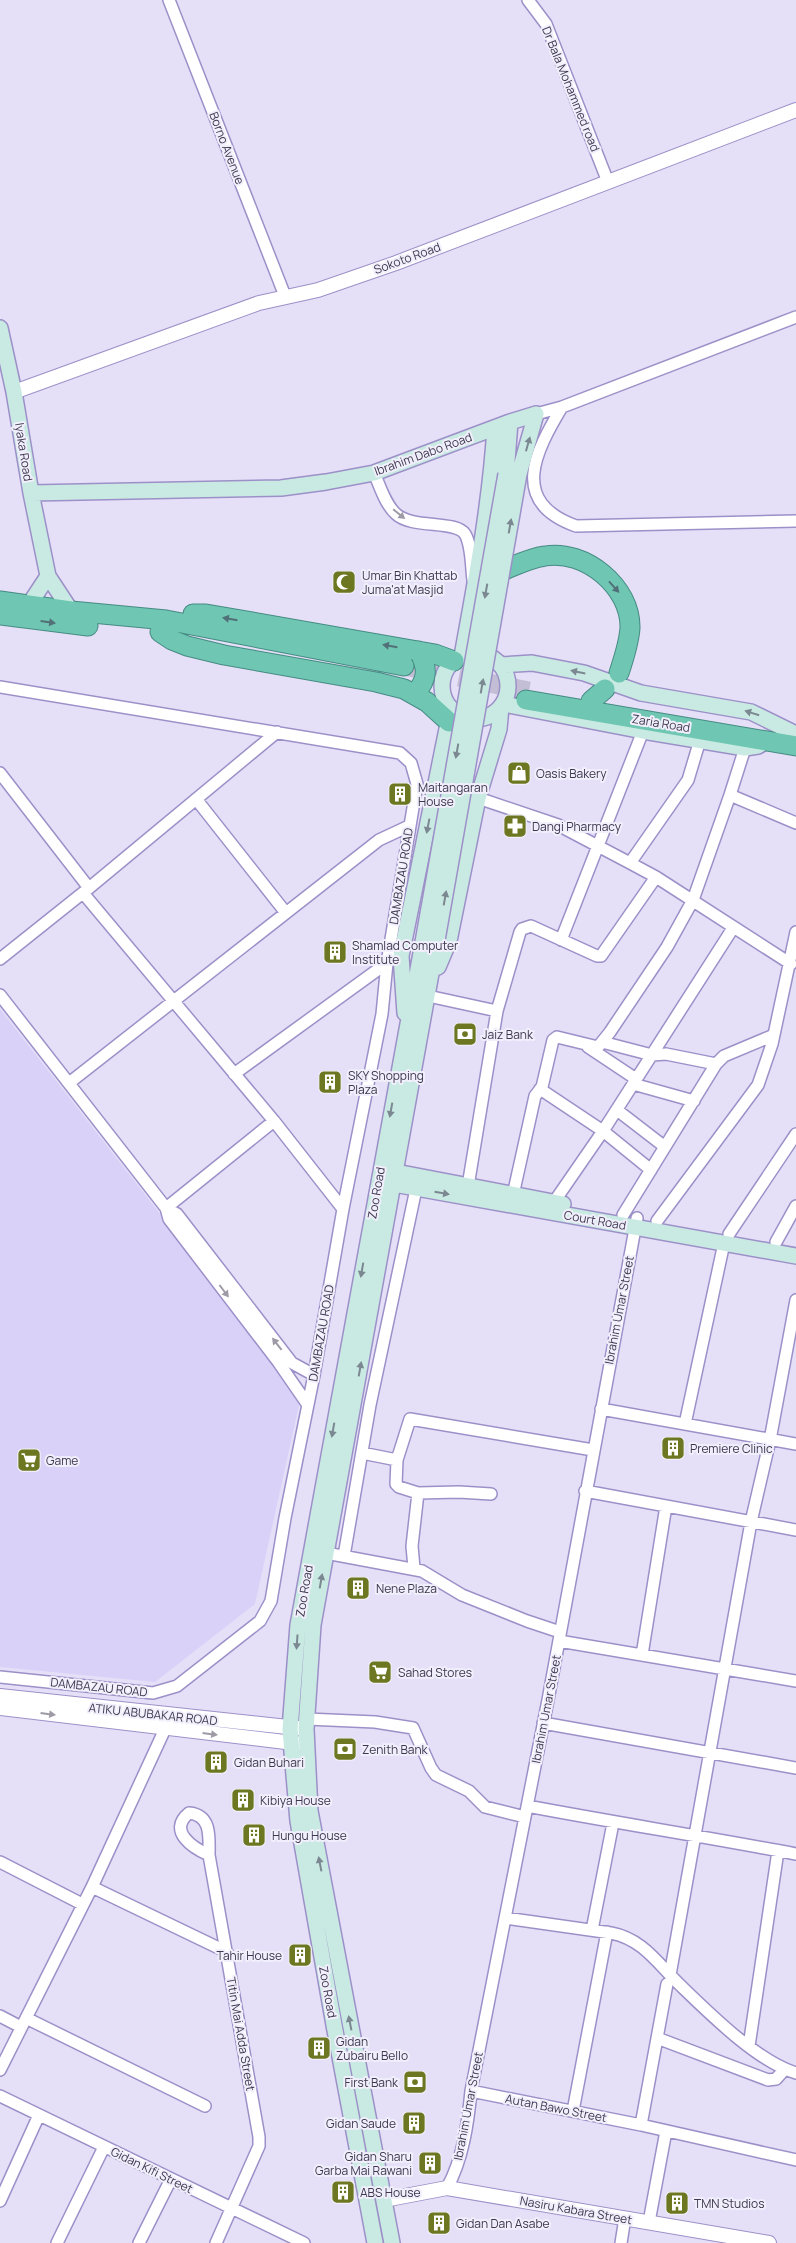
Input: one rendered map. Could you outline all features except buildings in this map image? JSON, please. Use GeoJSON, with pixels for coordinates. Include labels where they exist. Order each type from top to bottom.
{"type":"FeatureCollection","features":[{"type":"Feature","properties":{"kind":"highway"},"geometry":{"type":"LineString","coordinates":[[502,571],[547,555],[576,558],[598,569],[622,596],[630,626],[627,647],[619,673]]}},
{"type":"Feature","properties":{"kind":"highway"},"geometry":{"type":"LineString","coordinates":[[0,601],[163,626],[403,672]]}},
{"type":"Feature","properties":{"kind":"highway"},"geometry":{"type":"LineString","coordinates":[[0,615],[57,623],[163,626],[197,614],[206,614],[458,658]]}},
{"type":"Feature","properties":{"kind":"highway"},"geometry":{"type":"LineString","coordinates":[[163,626],[172,640],[187,646],[215,653],[404,688],[450,715]]}},
{"type":"Feature","properties":{"kind":"highway"},"geometry":{"type":"LineString","coordinates":[[415,694],[422,686],[426,676],[426,665],[419,651]]}},
{"type":"Feature","properties":{"kind":"highway","name":"Zaria Road"},"geometry":{"type":"LineString","coordinates":[[796,735],[598,695],[527,695],[796,746]]}},
{"type":"Feature","properties":{"kind":"main road","name":"Iyaka Road"},"geometry":{"type":"LineString","coordinates":[[0,328],[14,392],[31,493],[48,576]]}},
{"type":"Feature","properties":{"kind":"main road","name":"Ibrahim Dabo Road"},"geometry":{"type":"LineString","coordinates":[[31,493],[281,488],[374,473],[536,414]]}},
{"type":"Feature","properties":{"kind":"main road"},"geometry":{"type":"LineString","coordinates":[[430,944],[513,474],[536,414]]}},
{"type":"Feature","properties":{"kind":"main road"},"geometry":{"type":"LineString","coordinates":[[430,944],[502,571],[513,474],[510,422]]}},
{"type":"Feature","properties":{"kind":"main road"},"geometry":{"type":"LineString","coordinates":[[406,1029],[401,970],[402,956],[450,715],[444,698],[442,684],[446,671],[458,658],[474,586],[492,470],[495,428]]}},
{"type":"Feature","properties":{"kind":"main road"},"geometry":{"type":"LineString","coordinates":[[29,605],[48,576],[71,611]]}},
{"type":"Feature","properties":{"kind":"main road"},"geometry":{"type":"LineString","coordinates":[[429,990],[449,941],[478,798],[509,688],[505,672],[494,659],[479,653],[458,658]]}},
{"type":"Feature","properties":{"kind":"main road"},"geometry":{"type":"LineString","coordinates":[[500,665],[532,663],[584,673],[641,693],[751,712],[796,735]]}},
{"type":"Feature","properties":{"kind":"main road"},"geometry":{"type":"LineString","coordinates":[[450,715],[471,720],[482,719],[493,715],[503,706]]}},
{"type":"Feature","properties":{"kind":"main road"},"geometry":{"type":"LineString","coordinates":[[503,706],[745,748],[758,746],[766,741]]}},
{"type":"Feature","properties":{"kind":"main road","name":"Zoo Road"},"geometry":{"type":"LineString","coordinates":[[392,2243],[310,1811],[306,1731],[313,1626],[429,990],[430,944]]}},
{"type":"Feature","properties":{"kind":"main road","name":"Zoo Road"},"geometry":{"type":"LineString","coordinates":[[375,2243],[298,1821],[290,1736],[298,1625],[406,1029],[430,944]]}},
{"type":"Feature","properties":{"kind":"main road","name":"Court Road"},"geometry":{"type":"LineString","coordinates":[[395,1178],[468,1186],[727,1238],[776,1242],[796,1246]]}},
{"type":"Feature","properties":{"kind":"main road","name":"Court Road"},"geometry":{"type":"LineString","coordinates":[[395,1178],[416,1188],[632,1220],[657,1221],[796,1256]]}},
{"type":"Feature","properties":{"kind":"street","name":"Borno Avenue"},"geometry":{"type":"LineString","coordinates":[[169,0],[285,296]]}},
{"type":"Feature","properties":{"kind":"street","name":"Dr Bala Mohammed road"},"geometry":{"type":"LineString","coordinates":[[528,0],[546,24],[608,182]]}},
{"type":"Feature","properties":{"kind":"street","name":"Sokoto Road"},"geometry":{"type":"LineString","coordinates":[[14,392],[259,303],[318,290],[396,263],[796,110]]}},
{"type":"Feature","properties":{"kind":"street","name":"Ibrahim Dabo Road"},"geometry":{"type":"LineString","coordinates":[[536,414],[562,407],[796,316]]}},
{"type":"Feature","properties":{"kind":"street"},"geometry":{"type":"LineString","coordinates":[[562,407],[543,438],[532,478],[540,502],[550,513],[564,522],[576,526],[796,521]]}},
{"type":"Feature","properties":{"kind":"street"},"geometry":{"type":"LineString","coordinates":[[374,473],[396,514],[414,523],[458,528],[464,533],[468,542],[474,586]]}},
{"type":"Feature","properties":{"kind":"street"},"geometry":{"type":"LineString","coordinates":[[0,687],[277,732]]}},
{"type":"Feature","properties":{"kind":"street"},"geometry":{"type":"LineString","coordinates":[[561,940],[643,731]]}},
{"type":"Feature","properties":{"kind":"street"},"geometry":{"type":"LineString","coordinates":[[0,959],[86,891],[277,732]]}},
{"type":"Feature","properties":{"kind":"street","name":"DAMBAZAU ROAD"},"geometry":{"type":"LineString","coordinates":[[0,1677],[153,1693],[165,1690],[177,1686],[260,1622],[271,1601],[314,1375],[342,1209],[380,1023],[387,963],[417,784],[411,763],[400,753],[277,732]]}},
{"type":"Feature","properties":{"kind":"street"},"geometry":{"type":"LineString","coordinates":[[630,863],[688,780],[700,740]]}},
{"type":"Feature","properties":{"kind":"street"},"geometry":{"type":"LineString","coordinates":[[514,1195],[535,1096],[540,1089],[554,1038],[557,1037],[598,1047],[667,947],[693,900],[745,748]]}},
{"type":"Feature","properties":{"kind":"street"},"geometry":{"type":"LineString","coordinates":[[0,773],[86,891],[174,1002],[274,1121],[342,1209]]}},
{"type":"Feature","properties":{"kind":"street"},"geometry":{"type":"LineString","coordinates":[[730,795],[796,823]]}},
{"type":"Feature","properties":{"kind":"street"},"geometry":{"type":"LineString","coordinates":[[478,798],[558,825],[656,877],[693,900],[792,970]]}},
{"type":"Feature","properties":{"kind":"street"},"geometry":{"type":"LineString","coordinates":[[196,799],[286,913]]}},
{"type":"Feature","properties":{"kind":"street"},"geometry":{"type":"LineString","coordinates":[[69,1083],[379,840],[409,826]]}},
{"type":"Feature","properties":{"kind":"street"},"geometry":{"type":"LineString","coordinates":[[468,1186],[498,1011],[522,928],[531,926],[601,956],[656,877]]}},
{"type":"Feature","properties":{"kind":"street"},"geometry":{"type":"LineString","coordinates":[[554,1202],[635,1082],[733,928]]}},
{"type":"Feature","properties":{"kind":"street"},"geometry":{"type":"LineString","coordinates":[[657,1221],[753,1094],[764,1072],[792,970],[796,932]]}},
{"type":"Feature","properties":{"kind":"street"},"geometry":{"type":"LineString","coordinates":[[234,1074],[387,963]]}},
{"type":"Feature","properties":{"kind":"street"},"geometry":{"type":"LineString","coordinates":[[429,990],[498,1011]]}},
{"type":"Feature","properties":{"kind":"street"},"geometry":{"type":"LineString","coordinates":[[0,995],[166,1208],[169,1218],[279,1363],[308,1405]]}},
{"type":"Feature","properties":{"kind":"street"},"geometry":{"type":"LineString","coordinates":[[632,1220],[650,1170],[716,1064],[724,1056],[774,1036]]}},
{"type":"Feature","properties":{"kind":"street"},"geometry":{"type":"LineString","coordinates":[[602,1042],[652,1055],[666,1054],[716,1064]]}},
{"type":"Feature","properties":{"kind":"street"},"geometry":{"type":"LineString","coordinates":[[586,1045],[635,1082],[694,1101]]}},
{"type":"Feature","properties":{"kind":"street"},"geometry":{"type":"LineString","coordinates":[[540,1089],[603,1130],[650,1170]]}},
{"type":"Feature","properties":{"kind":"street"},"geometry":{"type":"LineString","coordinates":[[616,1110],[665,1147]]}},
{"type":"Feature","properties":{"kind":"street"},"geometry":{"type":"LineString","coordinates":[[166,1208],[274,1121]]}},
{"type":"Feature","properties":{"kind":"street"},"geometry":{"type":"LineString","coordinates":[[685,1424],[727,1238],[796,1134]]}},
{"type":"Feature","properties":{"kind":"street"},"geometry":{"type":"LineString","coordinates":[[344,1556],[370,1405],[416,1188]]}},
{"type":"Feature","properties":{"kind":"street"},"geometry":{"type":"LineString","coordinates":[[776,1242],[796,1206]]}},
{"type":"Feature","properties":{"kind":"street"},"geometry":{"type":"LineString","coordinates":[[166,1208],[177,1214],[292,1363],[314,1375]]}},
{"type":"Feature","properties":{"kind":"street","name":"Ibrahim Umar Street"},"geometry":{"type":"LineString","coordinates":[[447,2188],[455,2173],[469,2117],[471,2091],[543,1723],[601,1409],[632,1220]]}},
{"type":"Feature","properties":{"kind":"street"},"geometry":{"type":"LineString","coordinates":[[374,1290],[394,1293]]}},
{"type":"Feature","properties":{"kind":"street"},"geometry":{"type":"LineString","coordinates":[[641,2125],[750,1522],[770,1440],[796,1300]]}},
{"type":"Feature","properties":{"kind":"street"},"geometry":{"type":"LineString","coordinates":[[354,1403],[370,1405]]}},
{"type":"Feature","properties":{"kind":"street"},"geometry":{"type":"LineString","coordinates":[[601,1409],[796,1444]]}},
{"type":"Feature","properties":{"kind":"street"},"geometry":{"type":"LineString","coordinates":[[491,1494],[459,1492],[418,1493],[399,1487],[396,1484],[397,1460],[408,1421],[413,1418],[593,1450]]}},
{"type":"Feature","properties":{"kind":"street"},"geometry":{"type":"LineString","coordinates":[[362,1453],[397,1460]]}},
{"type":"Feature","properties":{"kind":"street"},"geometry":{"type":"LineString","coordinates":[[585,1491],[796,1530]]}},
{"type":"Feature","properties":{"kind":"street"},"geometry":{"type":"LineString","coordinates":[[414,1568],[412,1546],[418,1493]]}},
{"type":"Feature","properties":{"kind":"street"},"geometry":{"type":"LineString","coordinates":[[642,1655],[666,1506]]}},
{"type":"Feature","properties":{"kind":"street"},"geometry":{"type":"LineString","coordinates":[[326,1554],[414,1568],[432,1576],[462,1595],[559,1636],[642,1655],[796,1681]]}},
{"type":"Feature","properties":{"kind":"street"},"geometry":{"type":"LineString","coordinates":[[82,1706],[86,1686]]}},
{"type":"Feature","properties":{"kind":"street","name":"ATIKU ABUBAKAR ROAD"},"geometry":{"type":"LineString","coordinates":[[0,1696],[290,1736],[306,1731]]}},
{"type":"Feature","properties":{"kind":"street"},"geometry":{"type":"LineString","coordinates":[[0,1708],[164,1729],[290,1736]]}},
{"type":"Feature","properties":{"kind":"street"},"geometry":{"type":"LineString","coordinates":[[306,1731],[376,1722],[413,1728],[436,1775],[469,1791],[485,1807],[695,1834],[796,1854]]}},
{"type":"Feature","properties":{"kind":"street"},"geometry":{"type":"LineString","coordinates":[[543,1723],[796,1768]]}},
{"type":"Feature","properties":{"kind":"street"},"geometry":{"type":"LineString","coordinates":[[0,2070],[92,1887],[164,1729]]}},
{"type":"Feature","properties":{"kind":"street"},"geometry":{"type":"LineString","coordinates":[[592,1930],[613,1822]]}},
{"type":"Feature","properties":{"kind":"street"},"geometry":{"type":"LineString","coordinates":[[749,2046],[778,1851]]}},
{"type":"Feature","properties":{"kind":"street","name":"Titin Mai Adda Street"},"geometry":{"type":"LineString","coordinates":[[209,1855],[259,2137],[258,2146],[216,2243]]}},
{"type":"Feature","properties":{"kind":"street"},"geometry":{"type":"LineString","coordinates":[[0,1862],[82,1904]]}},
{"type":"Feature","properties":{"kind":"street"},"geometry":{"type":"LineString","coordinates":[[92,1887],[227,1952]]}},
{"type":"Feature","properties":{"kind":"street"},"geometry":{"type":"LineString","coordinates":[[505,1918],[625,1935],[638,1942],[668,1980],[749,2046],[784,2070],[796,2074]]}},
{"type":"Feature","properties":{"kind":"street"},"geometry":{"type":"LineString","coordinates":[[574,2112],[607,1932]]}},
{"type":"Feature","properties":{"kind":"street"},"geometry":{"type":"LineString","coordinates":[[0,2016],[24,2023],[205,2106]]}},
{"type":"Feature","properties":{"kind":"street"},"geometry":{"type":"LineString","coordinates":[[657,2038],[768,2080],[776,2079],[784,2070]]}},
{"type":"Feature","properties":{"kind":"street","name":"Autan Bawo Street"},"geometry":{"type":"LineString","coordinates":[[471,2091],[641,2125],[796,2160]]}},
{"type":"Feature","properties":{"kind":"street","name":"Gidan Kifi Street"},"geometry":{"type":"LineString","coordinates":[[0,2096],[303,2243]]}},
{"type":"Feature","properties":{"kind":"street"},"geometry":{"type":"LineString","coordinates":[[0,2201],[39,2115]]}},
{"type":"Feature","properties":{"kind":"street"},"geometry":{"type":"LineString","coordinates":[[649,2222],[666,2131]]}},
{"type":"Feature","properties":{"kind":"street"},"geometry":{"type":"LineString","coordinates":[[57,2243],[104,2146]]}},
{"type":"Feature","properties":{"kind":"street"},"geometry":{"type":"LineString","coordinates":[[139,2243],[171,2179]]}},
{"type":"Feature","properties":{"kind":"street","name":"Nasiru Kabara Street"},"geometry":{"type":"LineString","coordinates":[[384,2200],[447,2188],[769,2243]]}},
{"type":"Feature","properties":{"kind":"street"},"geometry":{"type":"LineString","coordinates":[[621,2243],[625,2218]]}},
{"type":"Feature","properties":{"kind":"shaded area"},"geometry":{"type":"Polygon","coordinates":[[[0,1009],[290,1380],[300,1401],[255,1604],[155,1682],[0,1667],[0,1009]]]}},
{"type":"Feature","properties":{"kind":"tunnel"},"geometry":{"type":"LineString","coordinates":[[404,666],[529,691]]}},
{"type":"Feature","properties":{"kind":"place","name":"Umar Bin Khattab Juma'at Masjid"},"geometry":{"type":"Point","coordinates":[344,582]}},
{"type":"Feature","properties":{"kind":"place","name":"Oasis Bakery"},"geometry":{"type":"Point","coordinates":[519,773]}},
{"type":"Feature","properties":{"kind":"place","name":"Maitangaran House"},"geometry":{"type":"Point","coordinates":[400,794]}},
{"type":"Feature","properties":{"kind":"place","name":"Dangi Pharmacy"},"geometry":{"type":"Point","coordinates":[515,826]}},
{"type":"Feature","properties":{"kind":"place","name":"Shamlad Computer Institute"},"geometry":{"type":"Point","coordinates":[335,952]}},
{"type":"Feature","properties":{"kind":"place","name":"Jaiz Bank"},"geometry":{"type":"Point","coordinates":[465,1034]}},
{"type":"Feature","properties":{"kind":"place","name":"SKY Shopping Plaza"},"geometry":{"type":"Point","coordinates":[330,1082]}},
{"type":"Feature","properties":{"kind":"place","name":"Premiere Clinic"},"geometry":{"type":"Point","coordinates":[673,1448]}},
{"type":"Feature","properties":{"kind":"place","name":"Game"},"geometry":{"type":"Point","coordinates":[29,1460]}},
{"type":"Feature","properties":{"kind":"place","name":"Nene Plaza"},"geometry":{"type":"Point","coordinates":[358,1588]}},
{"type":"Feature","properties":{"kind":"place","name":"Sahad Stores"},"geometry":{"type":"Point","coordinates":[380,1672]}},
{"type":"Feature","properties":{"kind":"place","name":"Zenith Bank"},"geometry":{"type":"Point","coordinates":[345,1749]}},
{"type":"Feature","properties":{"kind":"place","name":"Gidan Buhari"},"geometry":{"type":"Point","coordinates":[216,1762]}},
{"type":"Feature","properties":{"kind":"place","name":"Kibiya House"},"geometry":{"type":"Point","coordinates":[243,1800]}},
{"type":"Feature","properties":{"kind":"place","name":"Hungu House"},"geometry":{"type":"Point","coordinates":[254,1835]}},
{"type":"Feature","properties":{"kind":"place","name":"Tahir House"},"geometry":{"type":"Point","coordinates":[300,1955]}},
{"type":"Feature","properties":{"kind":"place","name":"Gidan Zubairu Bello"},"geometry":{"type":"Point","coordinates":[319,2048]}},
{"type":"Feature","properties":{"kind":"place","name":"First Bank"},"geometry":{"type":"Point","coordinates":[415,2082]}},
{"type":"Feature","properties":{"kind":"place","name":"Gidan Saude"},"geometry":{"type":"Point","coordinates":[414,2123]}},
{"type":"Feature","properties":{"kind":"place","name":"Gidan Sharu Garba Mai Rawani"},"geometry":{"type":"Point","coordinates":[430,2163]}},
{"type":"Feature","properties":{"kind":"place","name":"ABS House"},"geometry":{"type":"Point","coordinates":[343,2192]}},
{"type":"Feature","properties":{"kind":"place","name":"TMN Studios"},"geometry":{"type":"Point","coordinates":[677,2203]}},
{"type":"Feature","properties":{"kind":"place","name":"Gidan Dan Asabe"},"geometry":{"type":"Point","coordinates":[439,2223]}}]}
